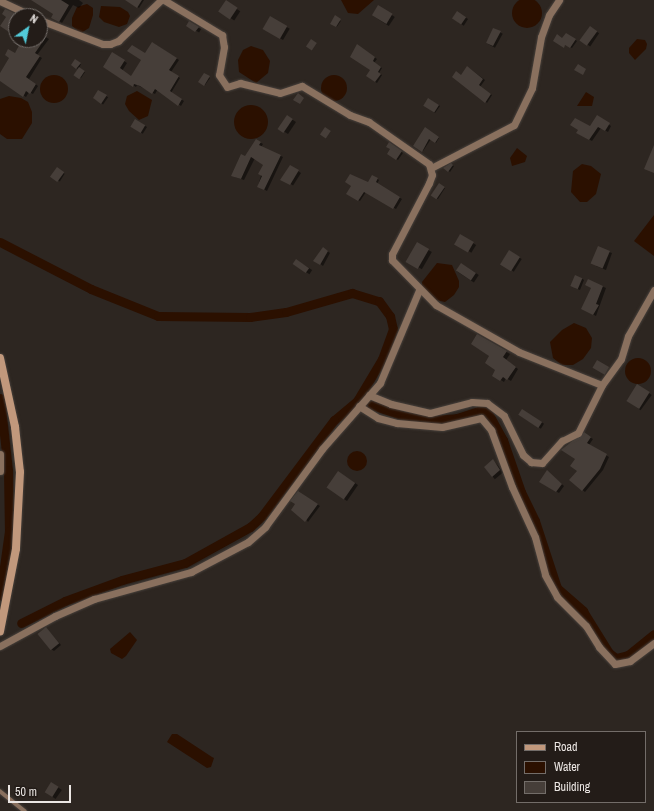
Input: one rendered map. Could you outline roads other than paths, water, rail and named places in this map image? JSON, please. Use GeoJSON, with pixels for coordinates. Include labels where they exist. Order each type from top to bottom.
{"type":"FeatureCollection","features":[{"type":"Feature","properties":{"kind":"street"},"geometry":{"type":"LineString","coordinates":[[48,23],[103,44],[110,44],[118,41],[163,0],[222,35],[224,47],[219,75],[227,87],[240,83],[280,93],[302,86],[350,115],[369,122],[411,150],[431,168]]}},
{"type":"Feature","properties":{"kind":"street"},"geometry":{"type":"LineString","coordinates":[[431,168],[514,125],[530,93],[541,37],[549,15],[558,0]]}},
{"type":"Feature","properties":{"kind":"street"},"geometry":{"type":"LineString","coordinates":[[0,1],[15,8]]}},
{"type":"Feature","properties":{"kind":"street"},"geometry":{"type":"LineString","coordinates":[[431,168],[429,183],[392,254],[394,264],[436,305],[519,352],[602,385]]}},
{"type":"Feature","properties":{"kind":"street"},"geometry":{"type":"LineString","coordinates":[[0,646],[55,616],[94,599],[191,572],[248,542],[265,527],[322,449],[369,395],[386,372],[419,290]]}},
{"type":"Feature","properties":{"kind":"street"},"geometry":{"type":"LineString","coordinates":[[369,395],[392,404],[430,413],[472,402],[487,403],[504,416],[523,455],[531,462],[542,463],[562,441],[578,434],[602,385],[621,358],[628,336],[654,290]]}},
{"type":"Feature","properties":{"kind":"street"},"geometry":{"type":"LineString","coordinates":[[0,358],[15,427],[20,472],[16,549],[0,631]]}},
{"type":"Feature","properties":{"kind":"street"},"geometry":{"type":"LineString","coordinates":[[359,406],[378,418],[397,423],[442,427],[481,418],[491,430],[512,487],[535,536],[545,575],[554,592],[586,626],[608,659],[615,664],[630,661],[654,643]]}},
{"type":"Feature","properties":{"kind":"street"},"geometry":{"type":"LineString","coordinates":[[0,454],[0,471]]}},
{"type":"Feature","properties":{"kind":"lane"},"geometry":{"type":"LineString","coordinates":[[0,792],[25,811]]}},
{"type":"Feature","properties":{"kind":"water"},"geometry":{"type":"Polygon","coordinates":[[[521,-1],[533,-1],[541,7],[541,19],[533,27],[521,27],[513,19],[513,7],[521,-1]]]}},
{"type":"Feature","properties":{"kind":"water"},"geometry":{"type":"Polygon","coordinates":[[[341,0],[374,0],[358,14],[348,13],[341,0]]]}},
{"type":"Feature","properties":{"kind":"water"},"geometry":{"type":"Polygon","coordinates":[[[87,4],[93,8],[93,15],[89,28],[81,33],[72,26],[72,18],[77,7],[87,4]]]}},
{"type":"Feature","properties":{"kind":"water"},"geometry":{"type":"Polygon","coordinates":[[[101,6],[120,7],[128,12],[130,16],[127,24],[119,27],[104,22],[99,17],[101,6]]]}},
{"type":"Feature","properties":{"kind":"water"},"geometry":{"type":"Polygon","coordinates":[[[637,39],[645,40],[647,44],[646,49],[635,60],[629,53],[629,48],[637,39]]]}},
{"type":"Feature","properties":{"kind":"water"},"geometry":{"type":"Polygon","coordinates":[[[251,46],[263,50],[270,61],[268,73],[256,83],[239,72],[238,60],[243,50],[251,46]]]}},
{"type":"Feature","properties":{"kind":"water"},"geometry":{"type":"Polygon","coordinates":[[[54,75],[64,79],[68,89],[64,99],[54,103],[44,99],[40,89],[44,79],[54,75]]]}},
{"type":"Feature","properties":{"kind":"water"},"geometry":{"type":"Polygon","coordinates":[[[334,75],[343,79],[347,88],[343,97],[334,101],[325,97],[321,88],[325,79],[334,75]]]}},
{"type":"Feature","properties":{"kind":"water"},"geometry":{"type":"Polygon","coordinates":[[[137,91],[152,100],[148,116],[139,120],[129,111],[125,104],[127,96],[137,91]]]}},
{"type":"Feature","properties":{"kind":"water"},"geometry":{"type":"Polygon","coordinates":[[[586,92],[594,97],[592,106],[577,106],[586,92]]]}},
{"type":"Feature","properties":{"kind":"water"},"geometry":{"type":"Polygon","coordinates":[[[9,96],[21,98],[28,102],[32,112],[32,123],[22,139],[7,139],[0,134],[0,99],[9,96]]]}},
{"type":"Feature","properties":{"kind":"water"},"geometry":{"type":"Polygon","coordinates":[[[248,105],[254,105],[258,106],[265,112],[268,122],[267,129],[261,136],[254,139],[248,139],[244,138],[237,132],[234,125],[234,119],[235,115],[241,108],[248,105]]]}},
{"type":"Feature","properties":{"kind":"water"},"geometry":{"type":"Polygon","coordinates":[[[517,148],[527,156],[525,162],[512,166],[510,158],[517,148]]]}},
{"type":"Feature","properties":{"kind":"water"},"geometry":{"type":"Polygon","coordinates":[[[582,164],[591,166],[601,174],[596,194],[587,202],[580,202],[571,192],[573,171],[582,164]]]}},
{"type":"Feature","properties":{"kind":"water"},"geometry":{"type":"Polygon","coordinates":[[[654,215],[654,256],[634,241],[654,215]]]}},
{"type":"Feature","properties":{"kind":"water"},"geometry":{"type":"Polygon","coordinates":[[[437,263],[452,265],[459,281],[459,287],[454,295],[445,302],[432,299],[422,288],[422,282],[437,263]]]}},
{"type":"Feature","properties":{"kind":"water"},"geometry":{"type":"Polygon","coordinates":[[[574,323],[586,328],[592,338],[591,348],[583,359],[573,365],[562,365],[553,358],[550,342],[562,330],[574,323]]]}},
{"type":"Feature","properties":{"kind":"water"},"geometry":{"type":"Polygon","coordinates":[[[638,358],[647,362],[651,371],[647,380],[638,384],[629,380],[625,371],[629,362],[638,358]]]}},
{"type":"Feature","properties":{"kind":"water"},"geometry":{"type":"Polygon","coordinates":[[[353,451],[361,451],[367,457],[367,465],[361,471],[353,471],[347,465],[347,457],[353,451]]]}},
{"type":"Feature","properties":{"kind":"water"},"geometry":{"type":"Polygon","coordinates":[[[130,632],[137,640],[126,656],[122,659],[111,653],[110,649],[130,632]]]}},
{"type":"Feature","properties":{"kind":"water"},"geometry":{"type":"Polygon","coordinates":[[[172,734],[177,734],[214,758],[211,767],[207,768],[167,742],[172,734]]]}},
{"type":"Feature","properties":{"kind":"waterway"},"geometry":{"type":"LineString","coordinates":[[0,242],[91,289],[158,316],[250,317],[286,312],[352,293],[379,301],[390,316],[393,329],[382,359],[357,401],[334,420],[262,516],[250,527],[185,563],[122,580],[65,601],[21,623]]}},
{"type":"Feature","properties":{"kind":"waterway"},"geometry":{"type":"LineString","coordinates":[[0,398],[8,470],[9,531],[0,595]]}},
{"type":"Feature","properties":{"kind":"waterway"},"geometry":{"type":"LineString","coordinates":[[369,404],[404,416],[430,420],[457,418],[481,410],[488,413],[503,440],[521,492],[535,521],[557,588],[583,611],[609,653],[616,658],[628,655],[654,634]]}}]}
